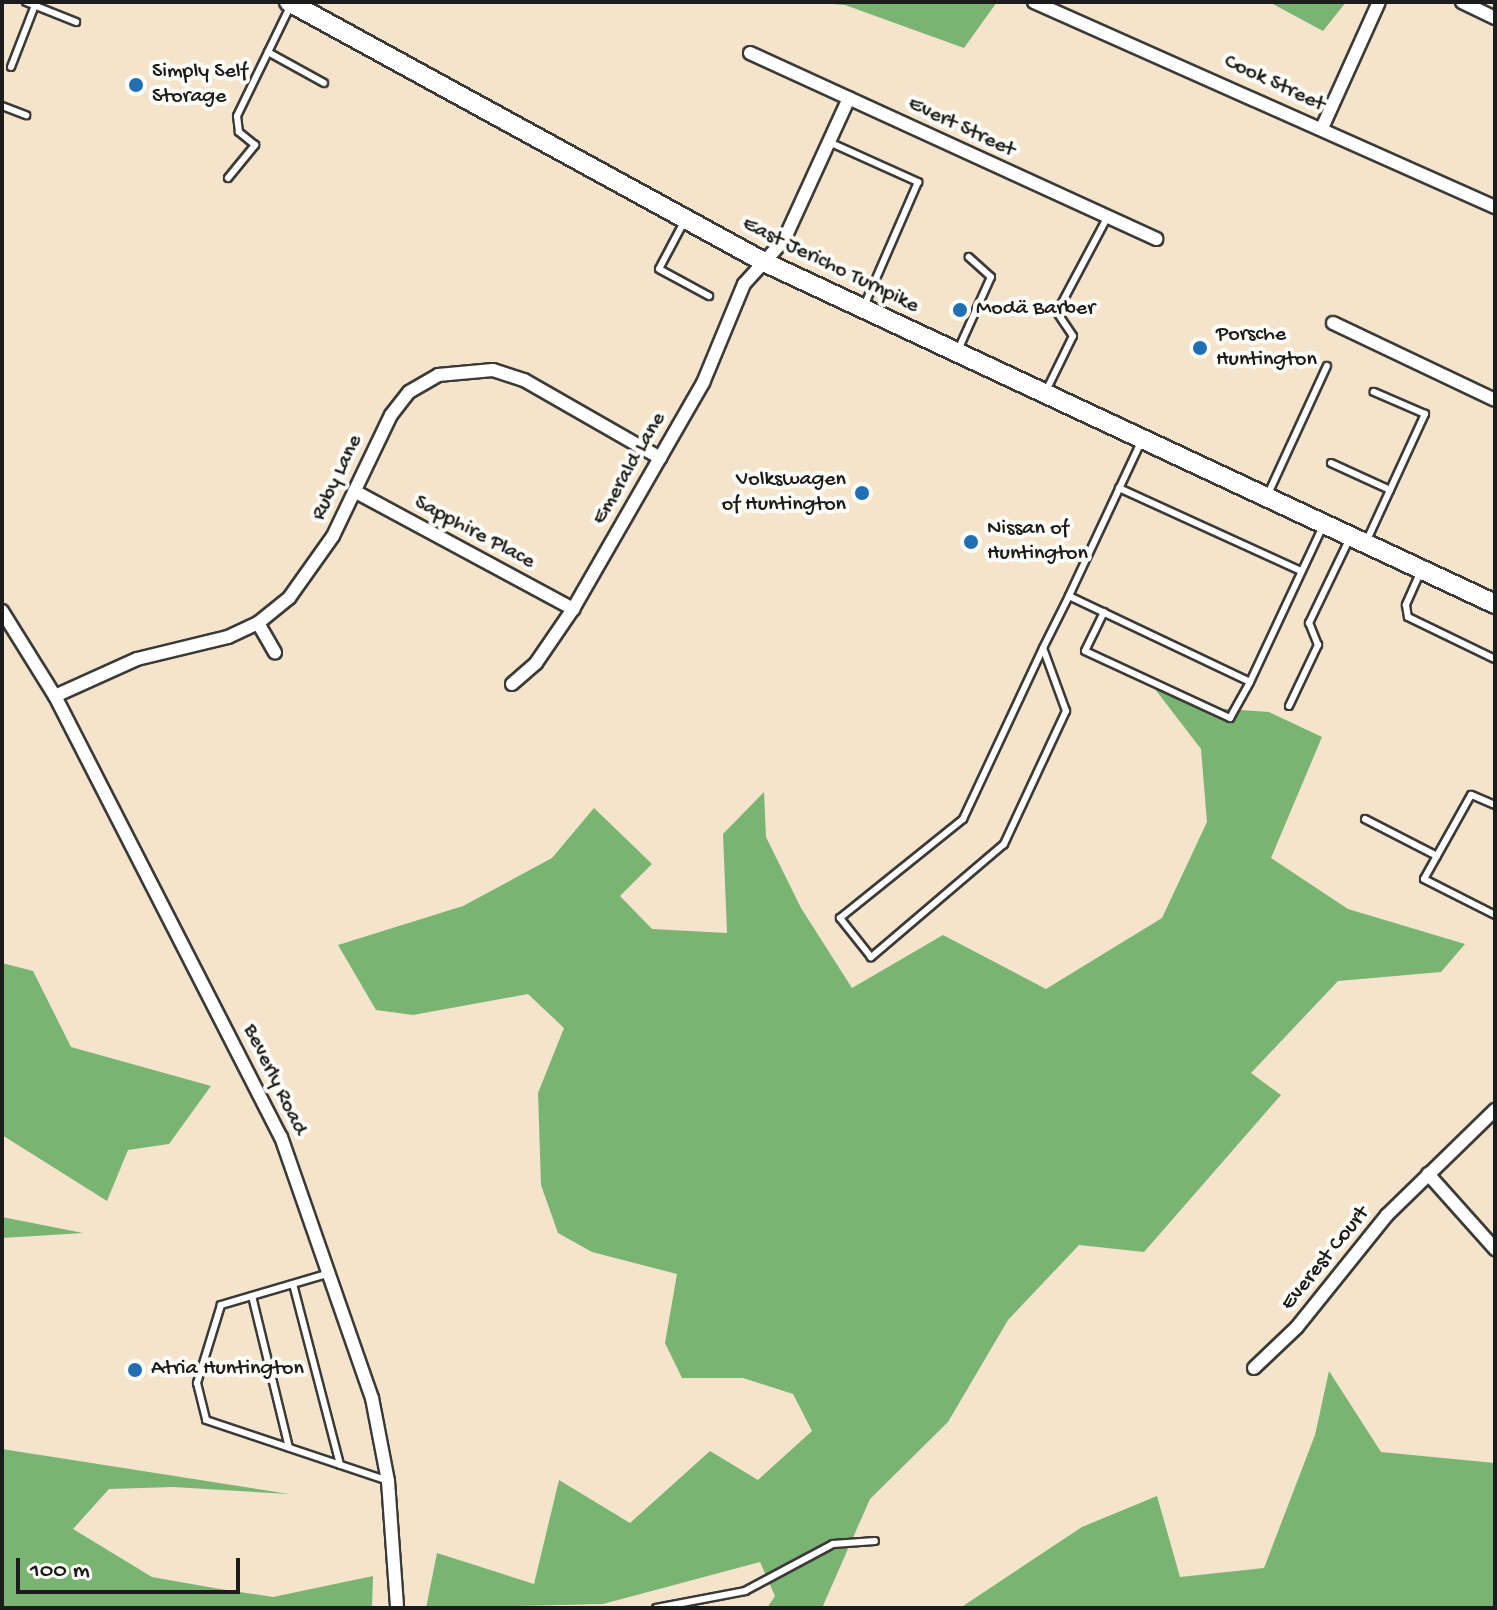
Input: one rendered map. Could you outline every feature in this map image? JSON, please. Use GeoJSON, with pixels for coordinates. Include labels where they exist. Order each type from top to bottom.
{"type":"FeatureCollection","features":[{"type":"Feature","properties":{"kind":"main road","name":"East Jericho Turnpike"},"geometry":{"type":"LineString","coordinates":[[290,3],[764,262],[1495,604]]}},
{"type":"Feature","properties":{"kind":"street","name":"Cook Street"},"geometry":{"type":"LineString","coordinates":[[1034,2],[1495,207]]}},
{"type":"Feature","properties":{"kind":"street"},"geometry":{"type":"LineString","coordinates":[[1322,128],[1379,2]]}},
{"type":"Feature","properties":{"kind":"street"},"geometry":{"type":"LineString","coordinates":[[1462,2],[1495,18]]}},
{"type":"Feature","properties":{"kind":"street","name":"Evert Street"},"geometry":{"type":"LineString","coordinates":[[750,53],[1156,239]]}},
{"type":"Feature","properties":{"kind":"street","name":"Emerald Lane"},"geometry":{"type":"LineString","coordinates":[[512,684],[536,663],[573,609],[660,458],[703,383],[744,284],[784,240],[849,98]]}},
{"type":"Feature","properties":{"kind":"street"},"geometry":{"type":"LineString","coordinates":[[1333,323],[1495,400]]}},
{"type":"Feature","properties":{"kind":"street","name":"Ruby Lane"},"geometry":{"type":"LineString","coordinates":[[55,696],[124,664],[202,645],[258,623],[312,569],[356,492],[391,415],[409,392],[438,375],[466,369],[493,370],[524,380],[660,458]]}},
{"type":"Feature","properties":{"kind":"street","name":"Sapphire Place"},"geometry":{"type":"LineString","coordinates":[[356,492],[573,609]]}},
{"type":"Feature","properties":{"kind":"street","name":"Beverly Road"},"geometry":{"type":"LineString","coordinates":[[2,611],[55,696],[258,1086],[332,1273],[372,1398],[388,1481],[397,1608]]}},
{"type":"Feature","properties":{"kind":"street"},"geometry":{"type":"LineString","coordinates":[[258,623],[275,653]]}},
{"type":"Feature","properties":{"kind":"street","name":"Everest Court"},"geometry":{"type":"LineString","coordinates":[[1254,1368],[1297,1327],[1387,1215],[1495,1110]]}},
{"type":"Feature","properties":{"kind":"street"},"geometry":{"type":"LineString","coordinates":[[1428,1174],[1495,1249]]}},
{"type":"Feature","properties":{"kind":"lane"},"geometry":{"type":"LineString","coordinates":[[26,2],[76,22]]}},
{"type":"Feature","properties":{"kind":"lane"},"geometry":{"type":"LineString","coordinates":[[228,178],[255,145],[239,132],[237,116],[290,3]]}},
{"type":"Feature","properties":{"kind":"lane"},"geometry":{"type":"LineString","coordinates":[[11,67],[35,5]]}},
{"type":"Feature","properties":{"kind":"lane"},"geometry":{"type":"LineString","coordinates":[[268,52],[324,83]]}},
{"type":"Feature","properties":{"kind":"lane"},"geometry":{"type":"LineString","coordinates":[[2,106],[26,115]]}},
{"type":"Feature","properties":{"kind":"lane"},"geometry":{"type":"LineString","coordinates":[[829,142],[918,182],[862,310]]}},
{"type":"Feature","properties":{"kind":"lane"},"geometry":{"type":"LineString","coordinates":[[1045,394],[1073,336],[1057,312],[1108,217]]}},
{"type":"Feature","properties":{"kind":"lane"},"geometry":{"type":"LineString","coordinates":[[685,220],[659,269],[709,296]]}},
{"type":"Feature","properties":{"kind":"lane"},"geometry":{"type":"LineString","coordinates":[[956,353],[991,277],[969,257]]}},
{"type":"Feature","properties":{"kind":"lane"},"geometry":{"type":"LineString","coordinates":[[1267,497],[1327,366]]}},
{"type":"Feature","properties":{"kind":"lane"},"geometry":{"type":"LineString","coordinates":[[1289,706],[1318,645],[1309,623],[1390,490],[1425,414],[1374,392]]}},
{"type":"Feature","properties":{"kind":"lane"},"geometry":{"type":"LineString","coordinates":[[1043,648],[1066,711],[1004,844],[871,957],[840,918],[963,819],[1043,648],[1069,596],[1142,439]]}},
{"type":"Feature","properties":{"kind":"lane"},"geometry":{"type":"LineString","coordinates":[[1331,463],[1390,490]]}},
{"type":"Feature","properties":{"kind":"lane"},"geometry":{"type":"LineString","coordinates":[[1119,488],[1301,571]]}},
{"type":"Feature","properties":{"kind":"lane"},"geometry":{"type":"LineString","coordinates":[[1104,612],[1085,651],[1230,718],[1250,682],[1323,524]]}},
{"type":"Feature","properties":{"kind":"lane"},"geometry":{"type":"LineString","coordinates":[[1421,570],[1406,605],[1408,617],[1495,659]]}},
{"type":"Feature","properties":{"kind":"lane"},"geometry":{"type":"LineString","coordinates":[[1069,596],[1250,682]]}},
{"type":"Feature","properties":{"kind":"lane"},"geometry":{"type":"LineString","coordinates":[[1495,805],[1471,795],[1424,879],[1495,915]]}},
{"type":"Feature","properties":{"kind":"lane"},"geometry":{"type":"LineString","coordinates":[[1365,819],[1437,856]]}},
{"type":"Feature","properties":{"kind":"lane"},"geometry":{"type":"LineString","coordinates":[[332,1273],[221,1305],[197,1383],[206,1420],[388,1481]]}},
{"type":"Feature","properties":{"kind":"lane"},"geometry":{"type":"LineString","coordinates":[[293,1284],[340,1465]]}},
{"type":"Feature","properties":{"kind":"lane"},"geometry":{"type":"LineString","coordinates":[[252,1296],[289,1448]]}},
{"type":"Feature","properties":{"kind":"lane"},"geometry":{"type":"LineString","coordinates":[[656,1608],[745,1591],[833,1544],[875,1541]]}},
{"type":"Feature","properties":{"kind":"green space"},"geometry":{"type":"Polygon","coordinates":[[[807,2],[997,2],[964,48],[845,5],[807,2]]]}},
{"type":"Feature","properties":{"kind":"green space"},"geometry":{"type":"Polygon","coordinates":[[[1269,2],[1346,2],[1323,31],[1269,2]]]}},
{"type":"Feature","properties":{"kind":"green space"},"geometry":{"type":"Polygon","coordinates":[[[1151,684],[1212,708],[1269,712],[1322,737],[1271,858],[1348,909],[1465,944],[1441,972],[1338,981],[1251,1073],[1281,1095],[1144,1252],[1079,1245],[1008,1320],[948,1422],[870,1499],[822,1608],[767,1608],[775,1596],[760,1562],[603,1604],[426,1608],[437,1553],[534,1584],[559,1480],[630,1523],[710,1451],[758,1480],[812,1431],[793,1394],[743,1378],[682,1378],[665,1343],[677,1274],[592,1252],[558,1233],[541,1185],[538,1093],[564,1028],[528,994],[413,1015],[376,1010],[338,945],[463,906],[552,858],[594,808],[652,864],[620,896],[652,929],[727,933],[723,834],[764,792],[766,837],[801,908],[852,988],[943,935],[1046,989],[1162,918],[1207,822],[1201,749],[1151,684]]]}},
{"type":"Feature","properties":{"kind":"green space"},"geometry":{"type":"Polygon","coordinates":[[[2,963],[33,971],[71,1047],[211,1086],[169,1144],[128,1150],[107,1201],[2,1135],[2,963]]]}},
{"type":"Feature","properties":{"kind":"green space"},"geometry":{"type":"Polygon","coordinates":[[[2,1217],[83,1233],[2,1238],[2,1217]]]}},
{"type":"Feature","properties":{"kind":"green space"},"geometry":{"type":"Polygon","coordinates":[[[1329,1371],[1381,1452],[1495,1463],[1495,1608],[960,1608],[1082,1527],[1157,1496],[1180,1577],[1264,1568],[1315,1435],[1329,1371]]]}},
{"type":"Feature","properties":{"kind":"green space"},"geometry":{"type":"Polygon","coordinates":[[[2,1449],[289,1494],[173,1487],[109,1489],[73,1529],[152,1577],[214,1588],[273,1597],[373,1576],[372,1608],[2,1608],[2,1449]]]}},
{"type":"Feature","properties":{"kind":"place","name":"Simply Self Storage"},"geometry":{"type":"Point","coordinates":[136,85]}},
{"type":"Feature","properties":{"kind":"place","name":"Modä Barber"},"geometry":{"type":"Point","coordinates":[960,310]}},
{"type":"Feature","properties":{"kind":"place","name":"Porsche Huntington"},"geometry":{"type":"Point","coordinates":[1200,348]}},
{"type":"Feature","properties":{"kind":"place","name":"Volkswagen of Huntington"},"geometry":{"type":"Point","coordinates":[862,493]}},
{"type":"Feature","properties":{"kind":"place","name":"Nissan of Huntington"},"geometry":{"type":"Point","coordinates":[971,542]}},
{"type":"Feature","properties":{"kind":"place","name":"Atria Huntington"},"geometry":{"type":"Point","coordinates":[135,1370]}}]}
